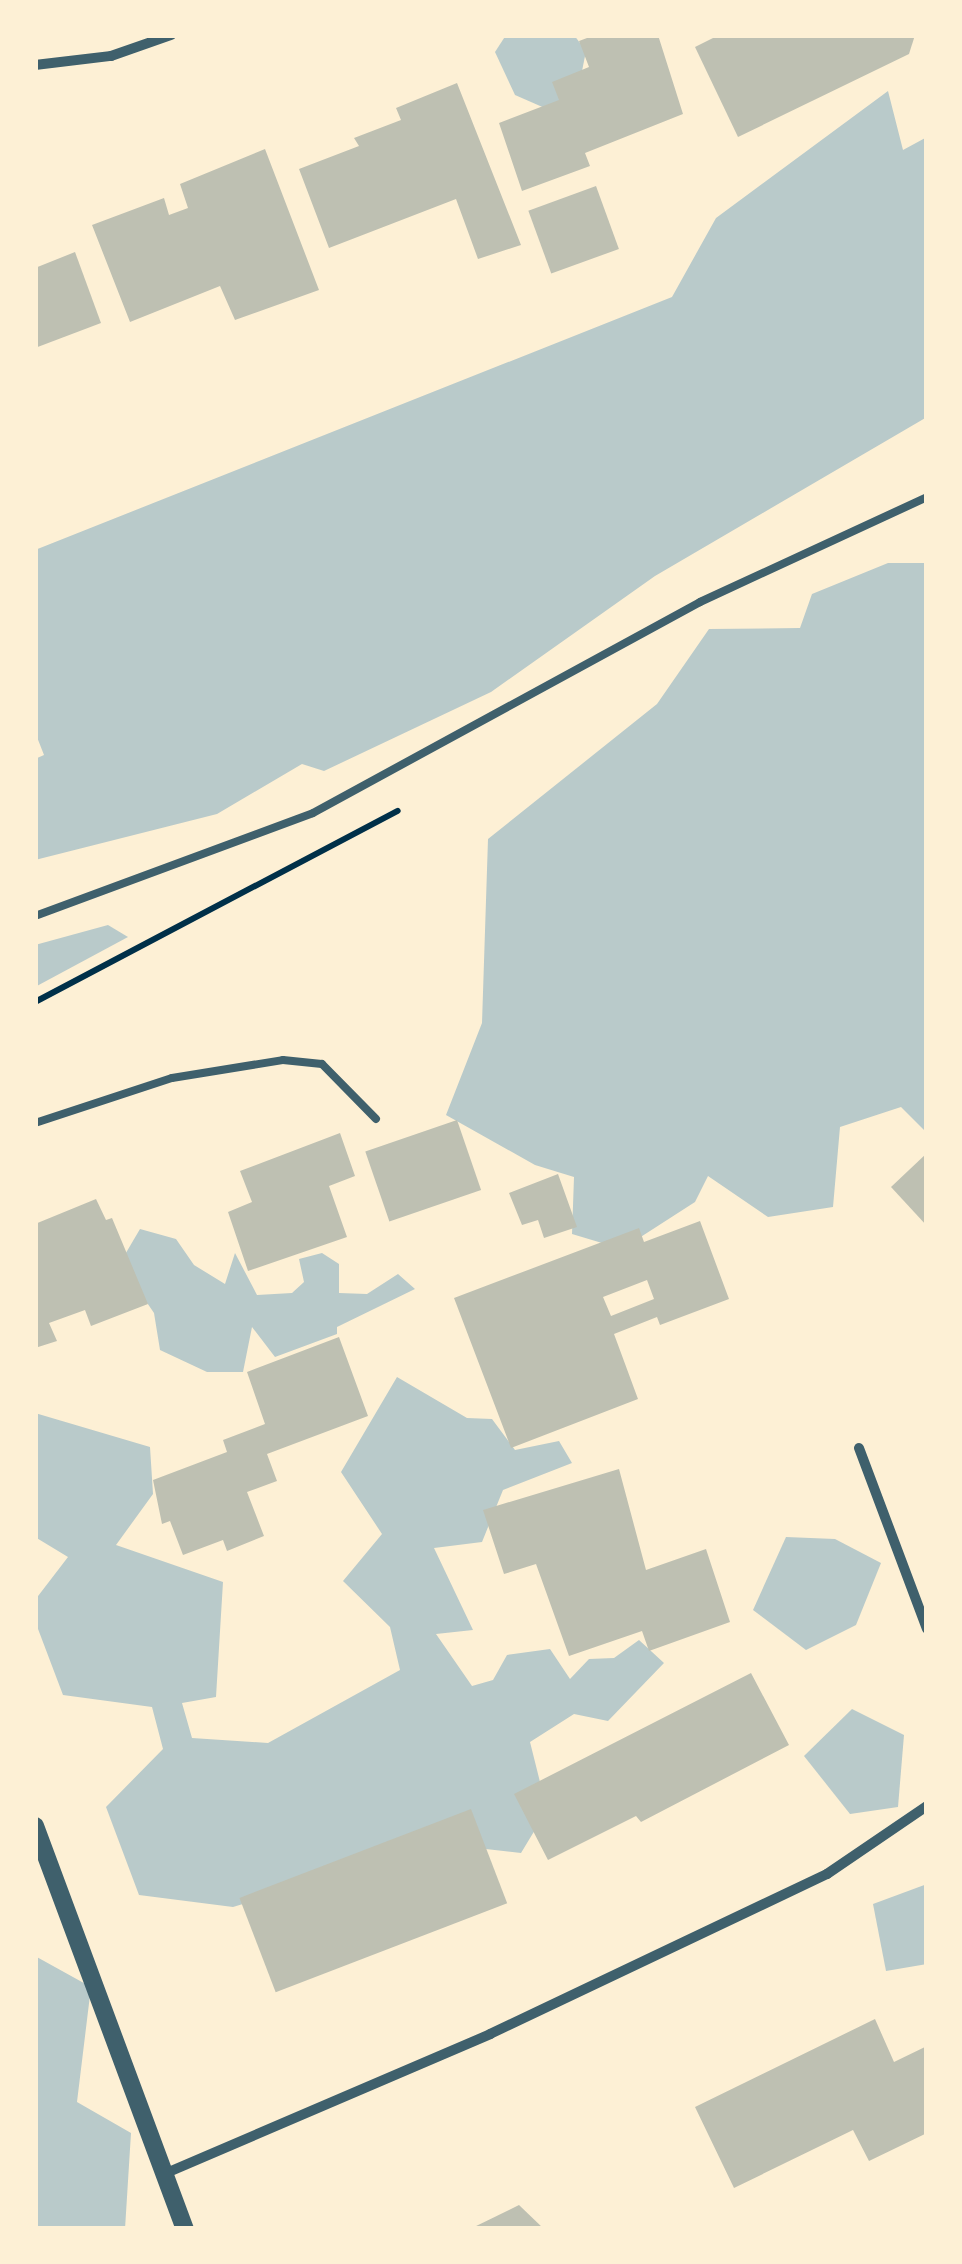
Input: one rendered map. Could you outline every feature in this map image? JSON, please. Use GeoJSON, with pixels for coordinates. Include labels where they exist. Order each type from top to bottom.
{"type":"FeatureCollection","features":[{"type":"Feature","properties":{"kind":"street"},"geometry":{"type":"LineString","coordinates":[[35,65],[111,56],[171,35]]}},
{"type":"Feature","properties":{"kind":"street"},"geometry":{"type":"LineString","coordinates":[[860,1448],[927,1629]]}},
{"type":"Feature","properties":{"kind":"street"},"geometry":{"type":"LineString","coordinates":[[164,2174],[490,2034],[810,1882],[927,1806]]}},
{"type":"Feature","properties":{"kind":"street"},"geometry":{"type":"LineString","coordinates":[[35,1826],[185,2229]]}},
{"type":"Feature","properties":{"kind":"lane"},"geometry":{"type":"LineString","coordinates":[[35,916],[312,813],[700,602],[927,497]]}},
{"type":"Feature","properties":{"kind":"lane"},"geometry":{"type":"LineString","coordinates":[[35,1123],[172,1078],[283,1060],[322,1064],[376,1120]]}},
{"type":"Feature","properties":{"kind":"shaded area"},"geometry":{"type":"Polygon","coordinates":[[[506,35],[574,35],[586,51],[578,91],[547,109],[515,95],[495,52],[506,35]]]}},
{"type":"Feature","properties":{"kind":"shaded area"},"geometry":{"type":"Polygon","coordinates":[[[888,91],[903,150],[927,137],[927,417],[655,576],[491,692],[324,771],[302,764],[217,814],[35,860],[35,759],[44,755],[35,732],[35,550],[672,297],[716,218],[888,91]]]}},
{"type":"Feature","properties":{"kind":"shaded area"},"geometry":{"type":"Polygon","coordinates":[[[888,563],[927,563],[927,1133],[901,1107],[840,1127],[833,1207],[768,1217],[708,1176],[695,1202],[622,1249],[572,1234],[574,1177],[535,1165],[446,1115],[482,1023],[488,839],[657,704],[709,629],[800,628],[812,594],[888,563]]]}},
{"type":"Feature","properties":{"kind":"shaded area"},"geometry":{"type":"Polygon","coordinates":[[[108,925],[128,937],[35,987],[35,945],[108,925]]]}},
{"type":"Feature","properties":{"kind":"shaded area"},"geometry":{"type":"Polygon","coordinates":[[[140,1229],[176,1239],[194,1265],[225,1284],[235,1253],[257,1295],[292,1293],[304,1282],[299,1259],[322,1253],[339,1264],[339,1293],[367,1294],[398,1274],[415,1289],[337,1327],[337,1334],[275,1357],[252,1327],[243,1372],[207,1372],[160,1350],[154,1313],[120,1263],[140,1229]]]}},
{"type":"Feature","properties":{"kind":"shaded area"},"geometry":{"type":"Polygon","coordinates":[[[397,1377],[467,1418],[492,1419],[515,1450],[559,1441],[572,1463],[503,1490],[482,1542],[434,1548],[473,1630],[436,1634],[472,1686],[493,1680],[507,1655],[550,1649],[570,1679],[589,1659],[614,1658],[639,1640],[664,1663],[608,1721],[574,1714],[530,1742],[547,1810],[521,1853],[442,1844],[233,1907],[139,1895],[106,1807],[163,1749],[152,1707],[63,1695],[35,1621],[35,1600],[68,1557],[35,1537],[35,1413],[150,1447],[153,1494],[116,1545],[223,1582],[216,1697],[182,1703],[192,1738],[268,1743],[400,1670],[390,1627],[343,1581],[382,1534],[341,1472],[397,1377]]]}},
{"type":"Feature","properties":{"kind":"shaded area"},"geometry":{"type":"Polygon","coordinates":[[[786,1537],[835,1539],[881,1563],[856,1625],[806,1650],[753,1610],[786,1537]]]}},
{"type":"Feature","properties":{"kind":"shaded area"},"geometry":{"type":"Polygon","coordinates":[[[852,1709],[904,1735],[898,1807],[850,1814],[804,1756],[852,1709]]]}},
{"type":"Feature","properties":{"kind":"shaded area"},"geometry":{"type":"Polygon","coordinates":[[[927,1884],[927,1964],[886,1971],[873,1904],[927,1884]]]}},
{"type":"Feature","properties":{"kind":"shaded area"},"geometry":{"type":"Polygon","coordinates":[[[35,1956],[91,1987],[77,2102],[131,2133],[125,2229],[35,2229],[35,1956]]]}},
{"type":"Feature","properties":{"kind":"building"},"geometry":{"type":"Polygon","coordinates":[[[595,35],[658,35],[683,114],[585,153],[590,166],[522,191],[499,123],[559,100],[552,82],[589,67],[579,41],[595,35]]]}},
{"type":"Feature","properties":{"kind":"building"},"geometry":{"type":"Polygon","coordinates":[[[719,35],[915,35],[909,54],[738,137],[695,47],[719,35]]]}},
{"type":"Feature","properties":{"kind":"building"},"geometry":{"type":"Polygon","coordinates":[[[457,83],[521,245],[478,259],[456,199],[329,248],[299,169],[359,146],[354,138],[401,120],[396,108],[457,83]]]}},
{"type":"Feature","properties":{"kind":"building"},"geometry":{"type":"Polygon","coordinates":[[[265,149],[319,290],[235,320],[220,286],[130,322],[92,225],[164,198],[169,215],[188,208],[180,184],[265,149]]]}},
{"type":"Feature","properties":{"kind":"building"},"geometry":{"type":"Polygon","coordinates":[[[596,186],[619,249],[551,274],[528,211],[596,186]]]}},
{"type":"Feature","properties":{"kind":"building"},"geometry":{"type":"Polygon","coordinates":[[[75,252],[101,323],[35,348],[35,268],[75,252]]]}},
{"type":"Feature","properties":{"kind":"building"},"geometry":{"type":"Polygon","coordinates":[[[457,1120],[481,1190],[389,1222],[365,1152],[457,1120]]]}},
{"type":"Feature","properties":{"kind":"building"},"geometry":{"type":"Polygon","coordinates":[[[340,1133],[355,1176],[329,1186],[347,1237],[248,1271],[228,1212],[252,1202],[240,1171],[340,1133]]]}},
{"type":"Feature","properties":{"kind":"building"},"geometry":{"type":"Polygon","coordinates":[[[927,1153],[927,1226],[891,1187],[927,1153]]]}},
{"type":"Feature","properties":{"kind":"building"},"geometry":{"type":"Polygon","coordinates":[[[558,1174],[577,1227],[544,1238],[538,1220],[522,1225],[509,1193],[558,1174]]]}},
{"type":"Feature","properties":{"kind":"building"},"geometry":{"type":"Polygon","coordinates":[[[96,1199],[106,1220],[112,1218],[148,1304],[91,1326],[85,1310],[49,1323],[57,1341],[35,1348],[35,1224],[96,1199]]]}},
{"type":"Feature","properties":{"kind":"building"},"geometry":{"type":"Polygon","coordinates":[[[700,1221],[729,1299],[660,1325],[657,1317],[614,1334],[638,1399],[511,1448],[454,1298],[639,1228],[644,1242],[700,1221]],[[647,1280],[603,1297],[611,1316],[654,1299],[647,1280]]]}},
{"type":"Feature","properties":{"kind":"building"},"geometry":{"type":"Polygon","coordinates":[[[339,1337],[368,1416],[267,1454],[277,1481],[247,1492],[264,1536],[227,1551],[223,1540],[183,1555],[170,1521],[162,1524],[153,1480],[227,1452],[223,1440],[265,1424],[247,1372],[339,1337]]]}},
{"type":"Feature","properties":{"kind":"building"},"geometry":{"type":"Polygon","coordinates":[[[619,1469],[646,1570],[706,1549],[730,1622],[649,1651],[642,1631],[569,1656],[536,1564],[504,1574],[483,1510],[619,1469]]]}},
{"type":"Feature","properties":{"kind":"building"},"geometry":{"type":"Polygon","coordinates":[[[751,1673],[789,1745],[641,1822],[636,1816],[548,1860],[514,1794],[751,1673]]]}},
{"type":"Feature","properties":{"kind":"building"},"geometry":{"type":"Polygon","coordinates":[[[471,1809],[507,1903],[276,1992],[239,1898],[471,1809]]]}},
{"type":"Feature","properties":{"kind":"building"},"geometry":{"type":"Polygon","coordinates":[[[875,2019],[894,2062],[927,2046],[927,2133],[869,2161],[853,2130],[734,2188],[695,2107],[875,2019]]]}},
{"type":"Feature","properties":{"kind":"building"},"geometry":{"type":"Polygon","coordinates":[[[519,2205],[544,2229],[470,2229],[519,2205]]]}}]}
